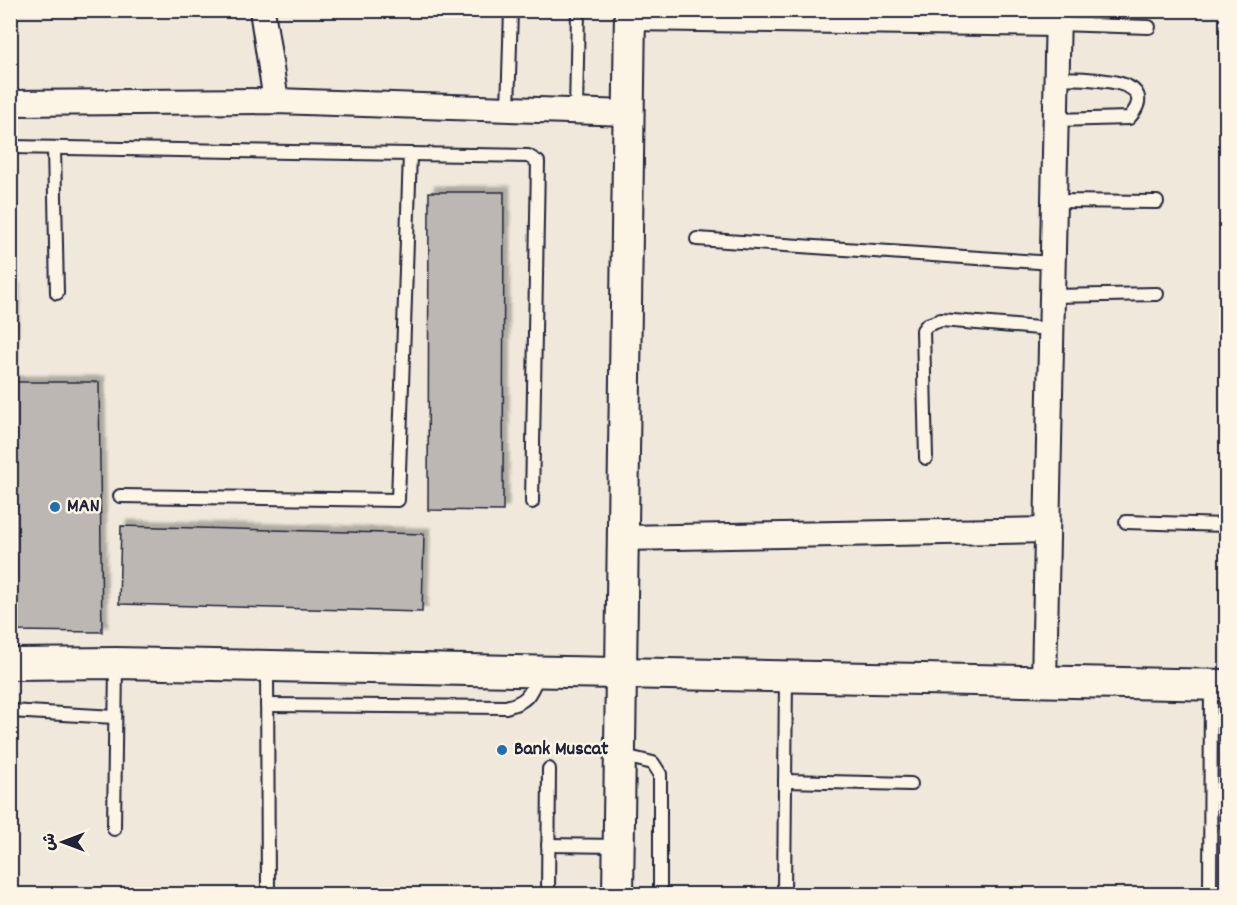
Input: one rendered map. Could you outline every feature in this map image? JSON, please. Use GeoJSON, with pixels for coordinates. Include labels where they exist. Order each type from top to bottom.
{"type":"FeatureCollection","features":[{"type":"Feature","properties":{"kind":"street"},"geometry":{"type":"LineString","coordinates":[[262,10],[276,101]]}},
{"type":"Feature","properties":{"kind":"street"},"geometry":{"type":"LineString","coordinates":[[618,894],[629,14],[1057,17],[1044,682]]}},
{"type":"Feature","properties":{"kind":"street"},"geometry":{"type":"LineString","coordinates":[[10,103],[276,101],[628,113]]}},
{"type":"Feature","properties":{"kind":"street"},"geometry":{"type":"LineString","coordinates":[[623,538],[1047,530]]}},
{"type":"Feature","properties":{"kind":"street"},"geometry":{"type":"LineString","coordinates":[[10,663],[116,663],[1219,685]]}},
{"type":"Feature","properties":{"kind":"lane"},"geometry":{"type":"LineString","coordinates":[[508,109],[511,10]]}},
{"type":"Feature","properties":{"kind":"lane"},"geometry":{"type":"LineString","coordinates":[[576,112],[578,10]]}},
{"type":"Feature","properties":{"kind":"lane"},"geometry":{"type":"LineString","coordinates":[[1057,17],[1149,27]]}},
{"type":"Feature","properties":{"kind":"lane"},"geometry":{"type":"LineString","coordinates":[[1055,120],[1129,118],[1135,111],[1137,99],[1133,89],[1121,82],[1056,78]]}},
{"type":"Feature","properties":{"kind":"lane"},"geometry":{"type":"LineString","coordinates":[[10,147],[528,156],[538,162],[532,502]]}},
{"type":"Feature","properties":{"kind":"lane"},"geometry":{"type":"LineString","coordinates":[[54,148],[57,293]]}},
{"type":"Feature","properties":{"kind":"lane"},"geometry":{"type":"LineString","coordinates":[[120,496],[398,500],[410,154]]}},
{"type":"Feature","properties":{"kind":"lane"},"geometry":{"type":"LineString","coordinates":[[1054,201],[1157,202]]}},
{"type":"Feature","properties":{"kind":"lane"},"geometry":{"type":"LineString","coordinates":[[697,239],[1053,263]]}},
{"type":"Feature","properties":{"kind":"lane"},"geometry":{"type":"LineString","coordinates":[[1052,296],[1157,294]]}},
{"type":"Feature","properties":{"kind":"lane"},"geometry":{"type":"LineString","coordinates":[[926,458],[923,330],[927,325],[941,320],[1051,329]]}},
{"type":"Feature","properties":{"kind":"lane"},"geometry":{"type":"LineString","coordinates":[[1126,522],[1227,525]]}},
{"type":"Feature","properties":{"kind":"lane"},"geometry":{"type":"LineString","coordinates":[[114,829],[116,663]]}},
{"type":"Feature","properties":{"kind":"lane"},"geometry":{"type":"LineString","coordinates":[[267,666],[268,894]]}},
{"type":"Feature","properties":{"kind":"lane"},"geometry":{"type":"LineString","coordinates":[[267,705],[506,707],[522,703],[531,692],[539,672]]}},
{"type":"Feature","properties":{"kind":"lane"},"geometry":{"type":"LineString","coordinates":[[784,894],[786,676]]}},
{"type":"Feature","properties":{"kind":"lane"},"geometry":{"type":"LineString","coordinates":[[1210,894],[1219,685]]}},
{"type":"Feature","properties":{"kind":"lane"},"geometry":{"type":"LineString","coordinates":[[10,711],[115,717]]}},
{"type":"Feature","properties":{"kind":"lane"},"geometry":{"type":"LineString","coordinates":[[619,755],[653,763],[660,774],[660,894]]}},
{"type":"Feature","properties":{"kind":"lane"},"geometry":{"type":"LineString","coordinates":[[549,769],[549,894]]}},
{"type":"Feature","properties":{"kind":"lane"},"geometry":{"type":"LineString","coordinates":[[785,781],[911,784]]}},
{"type":"Feature","properties":{"kind":"lane"},"geometry":{"type":"LineString","coordinates":[[549,845],[618,846]]}},
{"type":"Feature","properties":{"kind":"building"},"geometry":{"type":"Polygon","coordinates":[[[429,192],[504,192],[503,511],[428,510],[429,192]]]}},
{"type":"Feature","properties":{"kind":"building","name":"MAN"},"geometry":{"type":"Polygon","coordinates":[[[10,289],[14,290],[11,382],[99,382],[102,632],[10,631],[10,289]]]}},
{"type":"Feature","properties":{"kind":"building"},"geometry":{"type":"Polygon","coordinates":[[[121,526],[424,534],[422,612],[119,604],[121,526]]]}},
{"type":"Feature","properties":{"kind":"place","name":"MAN"},"geometry":{"type":"Point","coordinates":[55,507]}},
{"type":"Feature","properties":{"kind":"place","name":"Bank Muscat"},"geometry":{"type":"Point","coordinates":[502,750]}}]}
